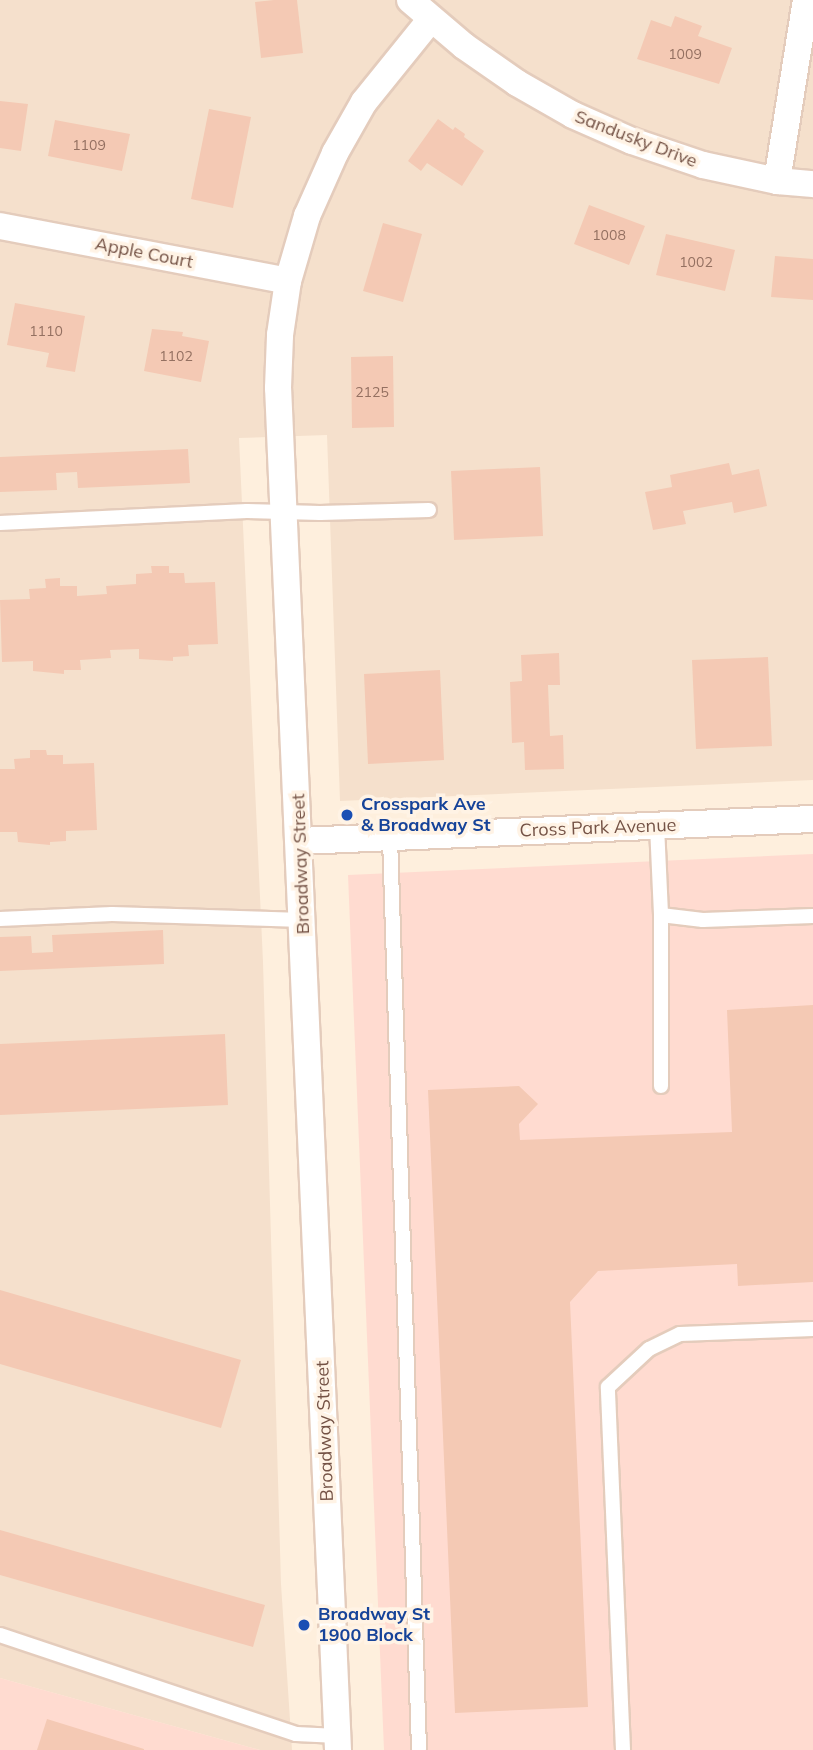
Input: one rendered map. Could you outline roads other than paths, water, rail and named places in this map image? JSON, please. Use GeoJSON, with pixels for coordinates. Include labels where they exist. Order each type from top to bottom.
{"type":"FeatureCollection","features":[{"type":"Feature","properties":{"kind":"street","name":"Sandusky Drive"},"geometry":{"type":"LineString","coordinates":[[410,0],[431,19],[517,83],[573,115],[632,141],[691,161],[777,181],[813,184]]}},
{"type":"Feature","properties":{"kind":"street"},"geometry":{"type":"LineString","coordinates":[[777,181],[806,0]]}},
{"type":"Feature","properties":{"kind":"street","name":"Broadway Street"},"geometry":{"type":"LineString","coordinates":[[338,1743],[278,388],[288,281],[307,216],[335,153],[364,103],[431,19]]}},
{"type":"Feature","properties":{"kind":"street","name":"Apple Court"},"geometry":{"type":"LineString","coordinates":[[0,226],[288,281]]}},
{"type":"Feature","properties":{"kind":"street","name":"Cross Park Avenue"},"geometry":{"type":"LineString","coordinates":[[300,841],[813,819]]}},
{"type":"Feature","properties":{"kind":"lane"},"geometry":{"type":"LineString","coordinates":[[0,523],[284,511],[320,513],[429,510]]}},
{"type":"Feature","properties":{"kind":"lane"},"geometry":{"type":"LineString","coordinates":[[657,826],[661,915],[662,1086]]}},
{"type":"Feature","properties":{"kind":"lane"},"geometry":{"type":"LineString","coordinates":[[390,837],[419,1750]]}},
{"type":"Feature","properties":{"kind":"lane"},"geometry":{"type":"LineString","coordinates":[[0,919],[112,914],[303,920]]}},
{"type":"Feature","properties":{"kind":"lane"},"geometry":{"type":"LineString","coordinates":[[661,915],[703,920],[813,916]]}},
{"type":"Feature","properties":{"kind":"lane"},"geometry":{"type":"LineString","coordinates":[[624,1750],[608,1387],[649,1349],[680,1334],[813,1329]]}},
{"type":"Feature","properties":{"kind":"lane"},"geometry":{"type":"LineString","coordinates":[[0,1635],[296,1734],[338,1743]]}},
{"type":"Feature","properties":{"kind":"place","name":"Crosspark Ave & Broadway St"},"geometry":{"type":"Point","coordinates":[347,815]}},
{"type":"Feature","properties":{"kind":"place","name":"Broadway St 1900 Block"},"geometry":{"type":"Point","coordinates":[304,1625]}}]}
